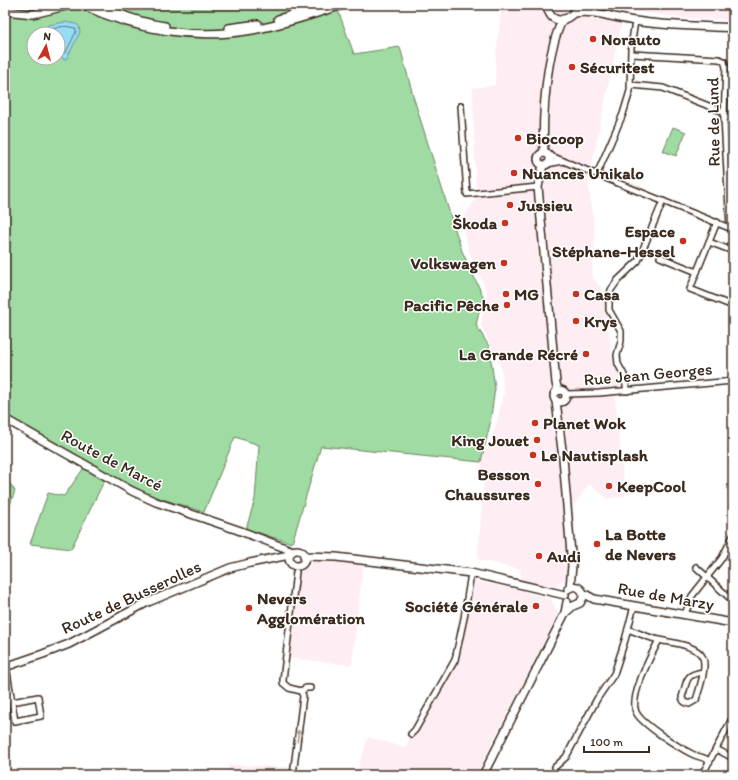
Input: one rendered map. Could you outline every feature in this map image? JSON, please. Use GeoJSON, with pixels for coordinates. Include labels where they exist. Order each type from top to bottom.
{"type":"FeatureCollection","features":[{"type":"Feature","properties":{"kind":"main road"},"geometry":{"type":"LineString","coordinates":[[5,11],[33,14],[55,7],[69,5]]}},
{"type":"Feature","properties":{"kind":"main road"},"geometry":{"type":"LineString","coordinates":[[83,5],[118,20],[150,29],[213,34],[254,30],[303,18],[343,5]]}},
{"type":"Feature","properties":{"kind":"main road"},"geometry":{"type":"LineString","coordinates":[[91,5],[157,25],[184,29],[216,29],[256,25],[326,5]]}},
{"type":"Feature","properties":{"kind":"main road"},"geometry":{"type":"LineString","coordinates":[[99,5],[114,12]]}},
{"type":"Feature","properties":{"kind":"main road"},"geometry":{"type":"LineString","coordinates":[[552,16],[558,19],[567,19],[574,13],[577,5]]}},
{"type":"Feature","properties":{"kind":"main road"},"geometry":{"type":"LineString","coordinates":[[582,5],[595,12]]}},
{"type":"Feature","properties":{"kind":"main road"},"geometry":{"type":"LineString","coordinates":[[545,6],[552,16],[554,27],[546,87],[543,125],[545,153],[540,155],[538,158],[540,163],[545,164],[538,187],[556,383],[558,390]]}},
{"type":"Feature","properties":{"kind":"main road"},"geometry":{"type":"LineString","coordinates":[[574,13],[595,12],[635,21],[681,26],[732,28]]}},
{"type":"Feature","properties":{"kind":"main road"},"geometry":{"type":"LineString","coordinates":[[551,56],[557,32],[563,19]]}},
{"type":"Feature","properties":{"kind":"main road"},"geometry":{"type":"LineString","coordinates":[[558,390],[563,391],[558,411],[574,587]]}},
{"type":"Feature","properties":{"kind":"main road"},"geometry":{"type":"LineString","coordinates":[[558,390],[554,396],[562,399]]}},
{"type":"Feature","properties":{"kind":"main road","name":"Route de Marcé"},"geometry":{"type":"LineString","coordinates":[[5,419],[132,491],[156,502],[277,545],[295,560]]}},
{"type":"Feature","properties":{"kind":"main road"},"geometry":{"type":"LineString","coordinates":[[262,560],[276,553],[277,545]]}},
{"type":"Feature","properties":{"kind":"main road","name":"Route de Busserolles"},"geometry":{"type":"LineString","coordinates":[[6,667],[69,644],[125,613],[182,588],[230,568],[262,560],[295,560],[336,557],[471,573],[566,598]]}},
{"type":"Feature","properties":{"kind":"main road"},"geometry":{"type":"LineString","coordinates":[[565,613],[582,601],[583,593],[574,587]]}},
{"type":"Feature","properties":{"kind":"main road"},"geometry":{"type":"LineString","coordinates":[[483,775],[565,613],[568,589],[574,587]]}},
{"type":"Feature","properties":{"kind":"main road","name":"Rue de Marzy"},"geometry":{"type":"LineString","coordinates":[[583,593],[594,599],[733,623]]}},
{"type":"Feature","properties":{"kind":"main road"},"geometry":{"type":"LineString","coordinates":[[566,598],[575,605]]}},
{"type":"Feature","properties":{"kind":"main road","name":"Rue de Marzy"},"geometry":{"type":"LineString","coordinates":[[582,601],[594,599]]}},
{"type":"Feature","properties":{"kind":"street"},"geometry":{"type":"LineString","coordinates":[[597,174],[622,114],[631,85],[632,41],[635,21]]}},
{"type":"Feature","properties":{"kind":"street"},"geometry":{"type":"LineString","coordinates":[[732,28],[731,34],[733,36]]}},
{"type":"Feature","properties":{"kind":"street","name":"Rue de Lund"},"geometry":{"type":"LineString","coordinates":[[632,54],[719,58],[724,61],[726,67],[724,118],[732,228]]}},
{"type":"Feature","properties":{"kind":"street"},"geometry":{"type":"LineString","coordinates":[[631,85],[663,88],[724,112]]}},
{"type":"Feature","properties":{"kind":"street"},"geometry":{"type":"LineString","coordinates":[[461,106],[467,194],[538,187]]}},
{"type":"Feature","properties":{"kind":"street"},"geometry":{"type":"LineString","coordinates":[[724,118],[733,118]]}},
{"type":"Feature","properties":{"kind":"street"},"geometry":{"type":"LineString","coordinates":[[545,153],[732,228]]}},
{"type":"Feature","properties":{"kind":"street"},"geometry":{"type":"LineString","coordinates":[[545,164],[564,161]]}},
{"type":"Feature","properties":{"kind":"street"},"geometry":{"type":"LineString","coordinates":[[727,163],[733,165]]}},
{"type":"Feature","properties":{"kind":"street"},"geometry":{"type":"LineString","coordinates":[[626,390],[624,374],[618,364],[617,355],[621,341],[621,331],[609,310],[608,299],[611,290],[618,280],[638,261],[663,201]]}},
{"type":"Feature","properties":{"kind":"street"},"geometry":{"type":"LineString","coordinates":[[717,222],[690,289],[733,306]]}},
{"type":"Feature","properties":{"kind":"street"},"geometry":{"type":"LineString","coordinates":[[710,242],[733,251]]}},
{"type":"Feature","properties":{"kind":"street"},"geometry":{"type":"LineString","coordinates":[[660,257],[697,272]]}},
{"type":"Feature","properties":{"kind":"street","name":"Rue Jean Georges"},"geometry":{"type":"LineString","coordinates":[[562,399],[626,390],[733,380]]}},
{"type":"Feature","properties":{"kind":"street"},"geometry":{"type":"LineString","coordinates":[[685,614],[692,596],[722,558],[732,539]]}},
{"type":"Feature","properties":{"kind":"street"},"geometry":{"type":"LineString","coordinates":[[295,560],[283,683],[289,688],[302,691],[306,688],[310,688]]}},
{"type":"Feature","properties":{"kind":"street"},"geometry":{"type":"LineString","coordinates":[[696,567],[733,601]]}},
{"type":"Feature","properties":{"kind":"street"},"geometry":{"type":"LineString","coordinates":[[411,734],[415,730],[455,660],[464,618],[471,573]]}},
{"type":"Feature","properties":{"kind":"street"},"geometry":{"type":"LineString","coordinates":[[555,767],[566,757],[597,699],[614,674],[634,606]]}},
{"type":"Feature","properties":{"kind":"street"},"geometry":{"type":"LineString","coordinates":[[628,629],[659,640],[685,646],[700,653],[704,660],[703,672],[696,700],[690,704],[684,702],[682,697],[689,676],[691,674],[703,672]]}},
{"type":"Feature","properties":{"kind":"street"},"geometry":{"type":"LineString","coordinates":[[659,640],[650,656],[641,679],[634,701],[635,712],[644,722],[682,748],[710,761]]}},
{"type":"Feature","properties":{"kind":"street"},"geometry":{"type":"LineString","coordinates":[[6,667],[15,721],[41,716],[38,697],[12,702]]}},
{"type":"Feature","properties":{"kind":"street"},"geometry":{"type":"LineString","coordinates":[[293,775],[303,696],[302,691]]}},
{"type":"Feature","properties":{"kind":"street"},"geometry":{"type":"LineString","coordinates":[[702,775],[733,717]]}},
{"type":"Feature","properties":{"kind":"street"},"geometry":{"type":"LineString","coordinates":[[716,749],[733,758]]}},
{"type":"Feature","properties":{"kind":"shaded area"},"geometry":{"type":"Polygon","coordinates":[[[502,5],[531,5],[579,15],[621,15],[592,5],[733,5],[733,20],[685,18],[637,12],[623,16],[588,181],[595,236],[592,276],[605,294],[611,352],[621,385],[615,397],[625,496],[608,499],[589,484],[573,507],[578,567],[555,586],[520,581],[521,569],[479,560],[478,555],[484,481],[481,462],[495,429],[504,393],[501,367],[481,325],[487,292],[470,254],[461,221],[476,198],[473,88],[495,85],[496,54],[502,5]]]}},
{"type":"Feature","properties":{"kind":"shaded area"},"geometry":{"type":"Polygon","coordinates":[[[330,559],[363,564],[352,665],[288,658],[298,573],[300,568],[310,563],[330,559]]]}},
{"type":"Feature","properties":{"kind":"shaded area"},"geometry":{"type":"Polygon","coordinates":[[[475,581],[515,589],[551,599],[558,614],[476,775],[356,775],[368,737],[406,748],[409,739],[421,726],[438,691],[461,653],[475,581]]]}},
{"type":"Feature","properties":{"kind":"shaded area"},"geometry":{"type":"Polygon","coordinates":[[[228,765],[288,767],[287,775],[229,775],[228,765]]]}},
{"type":"Feature","properties":{"kind":"green space"},"geometry":{"type":"Polygon","coordinates":[[[53,5],[336,5],[354,54],[400,47],[414,99],[462,251],[483,296],[476,325],[489,346],[495,388],[490,424],[481,462],[321,446],[292,543],[246,529],[255,499],[259,445],[235,437],[204,512],[143,493],[107,475],[71,549],[30,544],[48,493],[64,496],[88,462],[5,416],[5,8],[35,9],[53,5]]]}},
{"type":"Feature","properties":{"kind":"green space"},"geometry":{"type":"Polygon","coordinates":[[[673,127],[686,132],[676,156],[663,151],[673,127]]]}},
{"type":"Feature","properties":{"kind":"green space"},"geometry":{"type":"Polygon","coordinates":[[[5,482],[11,485],[15,491],[5,519],[5,482]]]}},
{"type":"Feature","properties":{"kind":"water"},"geometry":{"type":"Polygon","coordinates":[[[65,22],[79,26],[80,32],[66,59],[66,26],[47,26],[65,22]]]}},
{"type":"Feature","properties":{"kind":"place","name":"Norauto"},"geometry":{"type":"Point","coordinates":[593,39]}},
{"type":"Feature","properties":{"kind":"place","name":"Sécuritest"},"geometry":{"type":"Point","coordinates":[572,67]}},
{"type":"Feature","properties":{"kind":"place","name":"Biocoop"},"geometry":{"type":"Point","coordinates":[518,138]}},
{"type":"Feature","properties":{"kind":"place","name":"Nuances Unikalo"},"geometry":{"type":"Point","coordinates":[514,173]}},
{"type":"Feature","properties":{"kind":"place","name":"Jussieu"},"geometry":{"type":"Point","coordinates":[510,205]}},
{"type":"Feature","properties":{"kind":"place","name":"Škoda"},"geometry":{"type":"Point","coordinates":[505,223]}},
{"type":"Feature","properties":{"kind":"place","name":"Espace Stéphane-Hessel"},"geometry":{"type":"Point","coordinates":[683,241]}},
{"type":"Feature","properties":{"kind":"place","name":"Volkswagen"},"geometry":{"type":"Point","coordinates":[504,263]}},
{"type":"Feature","properties":{"kind":"place","name":"MG"},"geometry":{"type":"Point","coordinates":[506,294]}},
{"type":"Feature","properties":{"kind":"place","name":"Casa"},"geometry":{"type":"Point","coordinates":[576,294]}},
{"type":"Feature","properties":{"kind":"place","name":"Pacific Pêche"},"geometry":{"type":"Point","coordinates":[507,305]}},
{"type":"Feature","properties":{"kind":"place","name":"Krys"},"geometry":{"type":"Point","coordinates":[576,321]}},
{"type":"Feature","properties":{"kind":"place","name":"La Grande Récré"},"geometry":{"type":"Point","coordinates":[586,354]}},
{"type":"Feature","properties":{"kind":"place","name":"Planet Wok"},"geometry":{"type":"Point","coordinates":[535,423]}},
{"type":"Feature","properties":{"kind":"place","name":"King Jouet"},"geometry":{"type":"Point","coordinates":[537,440]}},
{"type":"Feature","properties":{"kind":"place","name":"Le Nautisplash"},"geometry":{"type":"Point","coordinates":[533,455]}},
{"type":"Feature","properties":{"kind":"place","name":"Besson Chaussures"},"geometry":{"type":"Point","coordinates":[538,484]}},
{"type":"Feature","properties":{"kind":"place","name":"KeepCool"},"geometry":{"type":"Point","coordinates":[609,486]}},
{"type":"Feature","properties":{"kind":"place","name":"La Botte de Nevers"},"geometry":{"type":"Point","coordinates":[597,544]}},
{"type":"Feature","properties":{"kind":"place","name":"Audi"},"geometry":{"type":"Point","coordinates":[539,556]}},
{"type":"Feature","properties":{"kind":"place","name":"Société Générale"},"geometry":{"type":"Point","coordinates":[536,606]}},
{"type":"Feature","properties":{"kind":"place","name":"Nevers Agglomération"},"geometry":{"type":"Point","coordinates":[249,608]}}]}
